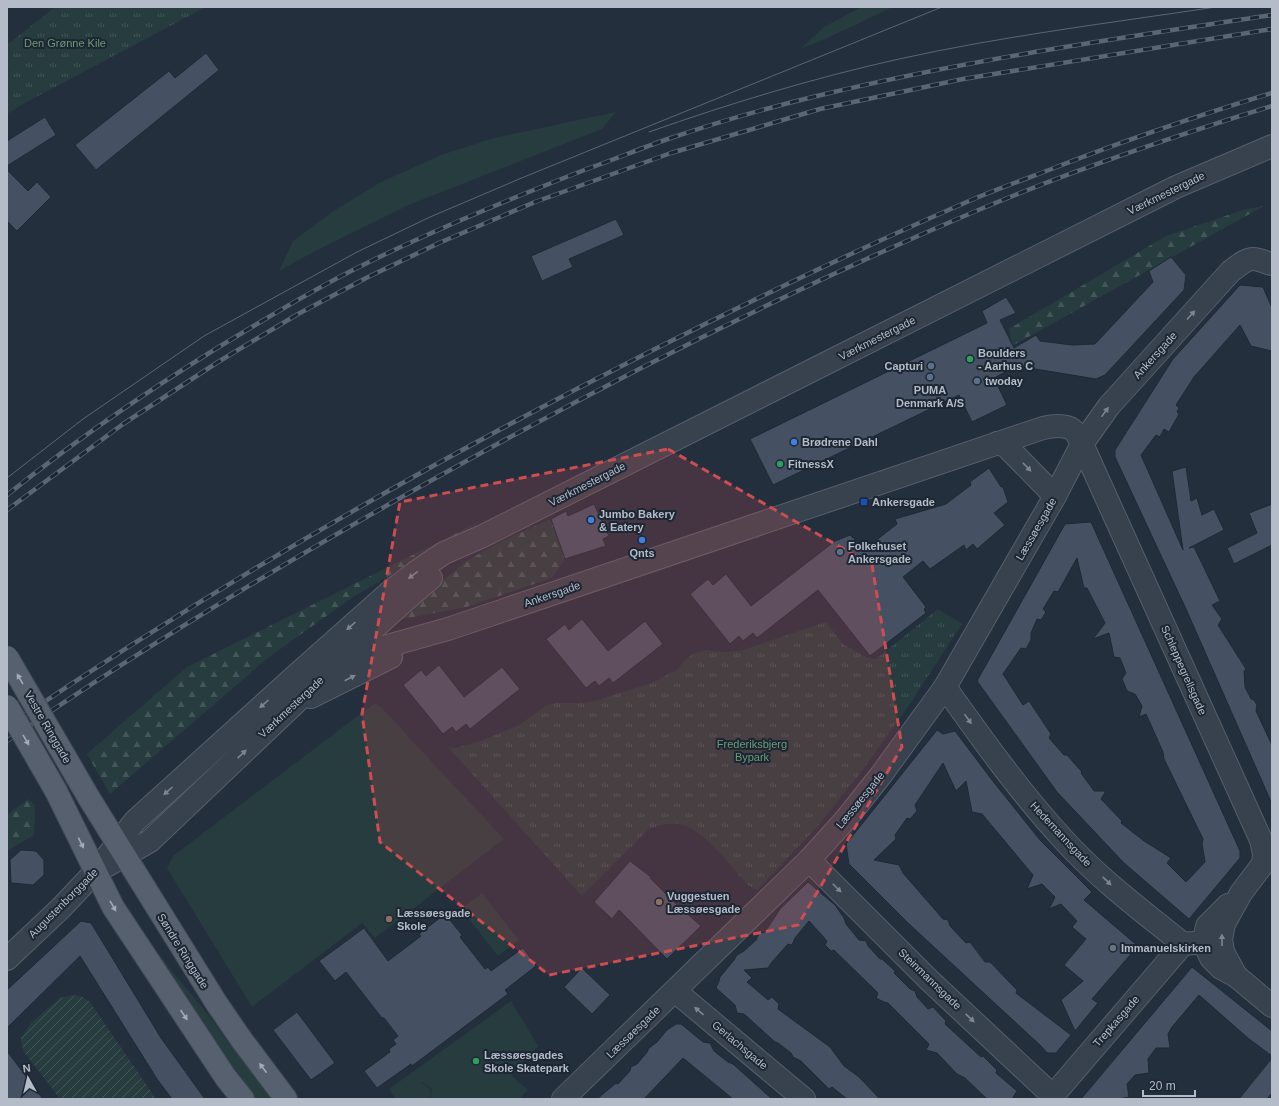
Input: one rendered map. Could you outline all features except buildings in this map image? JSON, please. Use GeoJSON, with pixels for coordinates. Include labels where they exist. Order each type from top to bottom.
{"type":"FeatureCollection","features":[{"type":"Feature","properties":{"kind":"main road","name":"Vestre Ringgade"},"geometry":{"type":"LineString","coordinates":[[7,657],[88,798]]}},
{"type":"Feature","properties":{"kind":"main road"},"geometry":{"type":"LineString","coordinates":[[7,706],[56,791],[113,907],[226,1078],[243,1099]]}},
{"type":"Feature","properties":{"kind":"main road","name":"Søndre Ringgade"},"geometry":{"type":"LineString","coordinates":[[88,798],[217,1004],[286,1099]]}},
{"type":"Feature","properties":{"kind":"street","name":"Værkmestergade"},"geometry":{"type":"LineString","coordinates":[[95,872],[120,850],[135,821],[392,590],[444,553],[483,536],[1176,188],[1221,167],[1272,146]]}},
{"type":"Feature","properties":{"kind":"street","name":"Ankersgade"},"geometry":{"type":"LineString","coordinates":[[293,678],[380,648],[448,629],[1043,428],[1055,426],[1074,430],[1082,444],[1109,406],[1231,271],[1244,261],[1253,258],[1272,263]]}},
{"type":"Feature","properties":{"kind":"street"},"geometry":{"type":"LineString","coordinates":[[997,443],[1006,446],[1055,496]]}},
{"type":"Feature","properties":{"kind":"street","name":"Læssøesgade"},"geometry":{"type":"LineString","coordinates":[[563,1099],[809,860],[846,819],[945,687],[1055,496],[1082,444]]}},
{"type":"Feature","properties":{"kind":"street","name":"Schleppegrellsgade"},"geometry":{"type":"LineString","coordinates":[[1082,444],[1261,840],[1264,854],[1263,864],[1241,894]]}},
{"type":"Feature","properties":{"kind":"street","name":"Værkmestergade"},"geometry":{"type":"LineString","coordinates":[[120,850],[150,841],[402,603],[483,536]]}},
{"type":"Feature","properties":{"kind":"street","name":"Ankersgade"},"geometry":{"type":"LineString","coordinates":[[290,708],[448,629]]}},
{"type":"Feature","properties":{"kind":"street","name":"Hedemannsgade"},"geometry":{"type":"LineString","coordinates":[[945,687],[1009,776],[1062,839],[1114,889],[1183,944]]}},
{"type":"Feature","properties":{"kind":"street","name":"Steinmannsgade"},"geometry":{"type":"LineString","coordinates":[[809,860],[929,980],[1051,1097]]}},
{"type":"Feature","properties":{"kind":"street","name":"Augustenborggade"},"geometry":{"type":"LineString","coordinates":[[7,959],[61,908],[95,872]]}},
{"type":"Feature","properties":{"kind":"street"},"geometry":{"type":"LineString","coordinates":[[1241,894],[1220,911],[1207,926],[1205,936],[1206,947],[1211,958],[1221,968],[1236,976],[1272,1006]]}},
{"type":"Feature","properties":{"kind":"street"},"geometry":{"type":"LineString","coordinates":[[1236,976],[1223,952],[1221,939],[1224,924],[1241,894]]}},
{"type":"Feature","properties":{"kind":"street"},"geometry":{"type":"LineString","coordinates":[[1183,944],[1205,942]]}},
{"type":"Feature","properties":{"kind":"street","name":"Trepkasgade"},"geometry":{"type":"LineString","coordinates":[[1051,1097],[1183,944]]}},
{"type":"Feature","properties":{"kind":"street","name":"Gerlachsgade"},"geometry":{"type":"LineString","coordinates":[[675,991],[804,1099]]}},
{"type":"Feature","properties":{"kind":"highlighted area"},"geometry":{"type":"Polygon","coordinates":[[[668,449],[872,565],[902,747],[798,925],[549,975],[380,842],[362,714],[400,502],[668,449]]]}},
{"type":"Feature","properties":{"kind":"green space","name":"Den Grønne Kile"},"geometry":{"type":"Polygon","coordinates":[[[55,7],[206,7],[21,105],[7,114],[7,45],[55,7]]]}},
{"type":"Feature","properties":{"kind":"green space"},"geometry":{"type":"Polygon","coordinates":[[[861,7],[893,7],[800,49],[824,27],[861,7]]]}},
{"type":"Feature","properties":{"kind":"green space"},"geometry":{"type":"Polygon","coordinates":[[[616,112],[602,129],[411,204],[317,250],[279,271],[293,241],[335,210],[381,182],[441,155],[494,138],[616,112]]]}},
{"type":"Feature","properties":{"kind":"green space"},"geometry":{"type":"Polygon","coordinates":[[[1264,206],[1012,346],[1009,329],[1166,236],[1243,210],[1264,206]]]}},
{"type":"Feature","properties":{"kind":"green space"},"geometry":{"type":"Polygon","coordinates":[[[485,519],[353,597],[269,657],[110,794],[87,754],[187,667],[485,519]]]}},
{"type":"Feature","properties":{"kind":"green space"},"geometry":{"type":"Polygon","coordinates":[[[551,519],[565,559],[552,578],[466,607],[393,621],[468,560],[504,540],[551,519]]]}},
{"type":"Feature","properties":{"kind":"green space","name":"Frederiksbjerg Bypark"},"geometry":{"type":"Polygon","coordinates":[[[938,609],[962,624],[909,705],[863,770],[816,828],[757,890],[748,885],[718,851],[700,835],[683,825],[670,824],[649,829],[582,896],[448,747],[456,748],[481,741],[519,725],[547,705],[594,701],[652,683],[678,669],[685,659],[695,653],[706,650],[724,652],[740,651],[826,622],[843,644],[866,657],[876,659],[938,609]]]}},
{"type":"Feature","properties":{"kind":"green space"},"geometry":{"type":"Polygon","coordinates":[[[376,704],[381,707],[504,839],[375,938],[362,923],[252,1007],[167,868],[173,856],[372,705],[376,704]]]}},
{"type":"Feature","properties":{"kind":"green space"},"geometry":{"type":"Polygon","coordinates":[[[28,799],[35,805],[34,835],[7,851],[7,815],[28,799]]]}},
{"type":"Feature","properties":{"kind":"green space"},"geometry":{"type":"Polygon","coordinates":[[[482,893],[519,940],[498,956],[461,909],[482,893]]]}},
{"type":"Feature","properties":{"kind":"green space"},"geometry":{"type":"Polygon","coordinates":[[[150,944],[209,1016],[271,1099],[253,1099],[150,944]]]}},
{"type":"Feature","properties":{"kind":"green space"},"geometry":{"type":"Polygon","coordinates":[[[72,995],[81,996],[90,1002],[156,1099],[60,1099],[24,1052],[21,1038],[31,1023],[60,998],[72,995]]]}},
{"type":"Feature","properties":{"kind":"green space","name":"Læssøesgades Skole Skatepark"},"geometry":{"type":"Polygon","coordinates":[[[511,1001],[538,1046],[511,1075],[528,1090],[519,1099],[430,1099],[432,1089],[422,1082],[431,1090],[429,1099],[396,1099],[389,1089],[511,1001]]]}},
{"type":"Feature","properties":{"kind":"tram line"},"geometry":{"type":"LineString","coordinates":[[7,478],[83,419],[204,336],[357,252],[430,217],[524,177],[942,7]]}},
{"type":"Feature","properties":{"kind":"tram line"},"geometry":{"type":"LineString","coordinates":[[649,132],[773,92],[836,74],[899,59],[978,43],[1216,7]]}},
{"type":"Feature","properties":{"kind":"railway"},"geometry":{"type":"LineString","coordinates":[[7,495],[98,426],[160,384],[310,293],[351,271],[420,238],[503,202],[587,169],[665,140],[722,122],[798,101],[873,83],[930,71],[1044,51],[1272,15]]}},
{"type":"Feature","properties":{"kind":"railway"},"geometry":{"type":"LineString","coordinates":[[7,510],[123,424],[218,362],[298,314],[368,277],[439,243],[535,202],[671,153],[820,109],[963,79],[1272,29]]}},
{"type":"Feature","properties":{"kind":"railway"},"geometry":{"type":"LineString","coordinates":[[7,727],[163,625],[324,528],[487,436],[653,350],[814,271],[976,198],[1132,139],[1272,93]]}},
{"type":"Feature","properties":{"kind":"railway"},"geometry":{"type":"LineString","coordinates":[[7,741],[177,629],[293,559],[532,425],[720,328],[911,239],[1012,196],[1123,155],[1272,106]]}},
{"type":"Feature","properties":{"kind":"place","name":"Boulders - Aarhus C"},"geometry":{"type":"Point","coordinates":[970,359]}},
{"type":"Feature","properties":{"kind":"place","name":"Capturi"},"geometry":{"type":"Point","coordinates":[931,366]}},
{"type":"Feature","properties":{"kind":"place","name":"PUMA Denmark A/S"},"geometry":{"type":"Point","coordinates":[930,377]}},
{"type":"Feature","properties":{"kind":"place","name":"twoday"},"geometry":{"type":"Point","coordinates":[977,381]}},
{"type":"Feature","properties":{"kind":"place","name":"Brødrene Dahl"},"geometry":{"type":"Point","coordinates":[794,442]}},
{"type":"Feature","properties":{"kind":"place","name":"FitnessX"},"geometry":{"type":"Point","coordinates":[780,464]}},
{"type":"Feature","properties":{"kind":"place","name":"Ankersgade"},"geometry":{"type":"Point","coordinates":[864,502]}},
{"type":"Feature","properties":{"kind":"place","name":"Jumbo Bakery & Eatery"},"geometry":{"type":"Point","coordinates":[591,520]}},
{"type":"Feature","properties":{"kind":"place","name":"Qnts"},"geometry":{"type":"Point","coordinates":[642,540]}},
{"type":"Feature","properties":{"kind":"place","name":"Folkehuset Ankersgade"},"geometry":{"type":"Point","coordinates":[840,552]}},
{"type":"Feature","properties":{"kind":"place","name":"Vuggestuen Læssøesgade"},"geometry":{"type":"Point","coordinates":[659,902]}},
{"type":"Feature","properties":{"kind":"place","name":"Læssøesgade Skole"},"geometry":{"type":"Point","coordinates":[389,919]}},
{"type":"Feature","properties":{"kind":"place","name":"Immanuelskirken"},"geometry":{"type":"Point","coordinates":[1113,948]}},
{"type":"Feature","properties":{"kind":"place","name":"Læssøesgades Skole Skatepark"},"geometry":{"type":"Point","coordinates":[476,1061]}}]}
